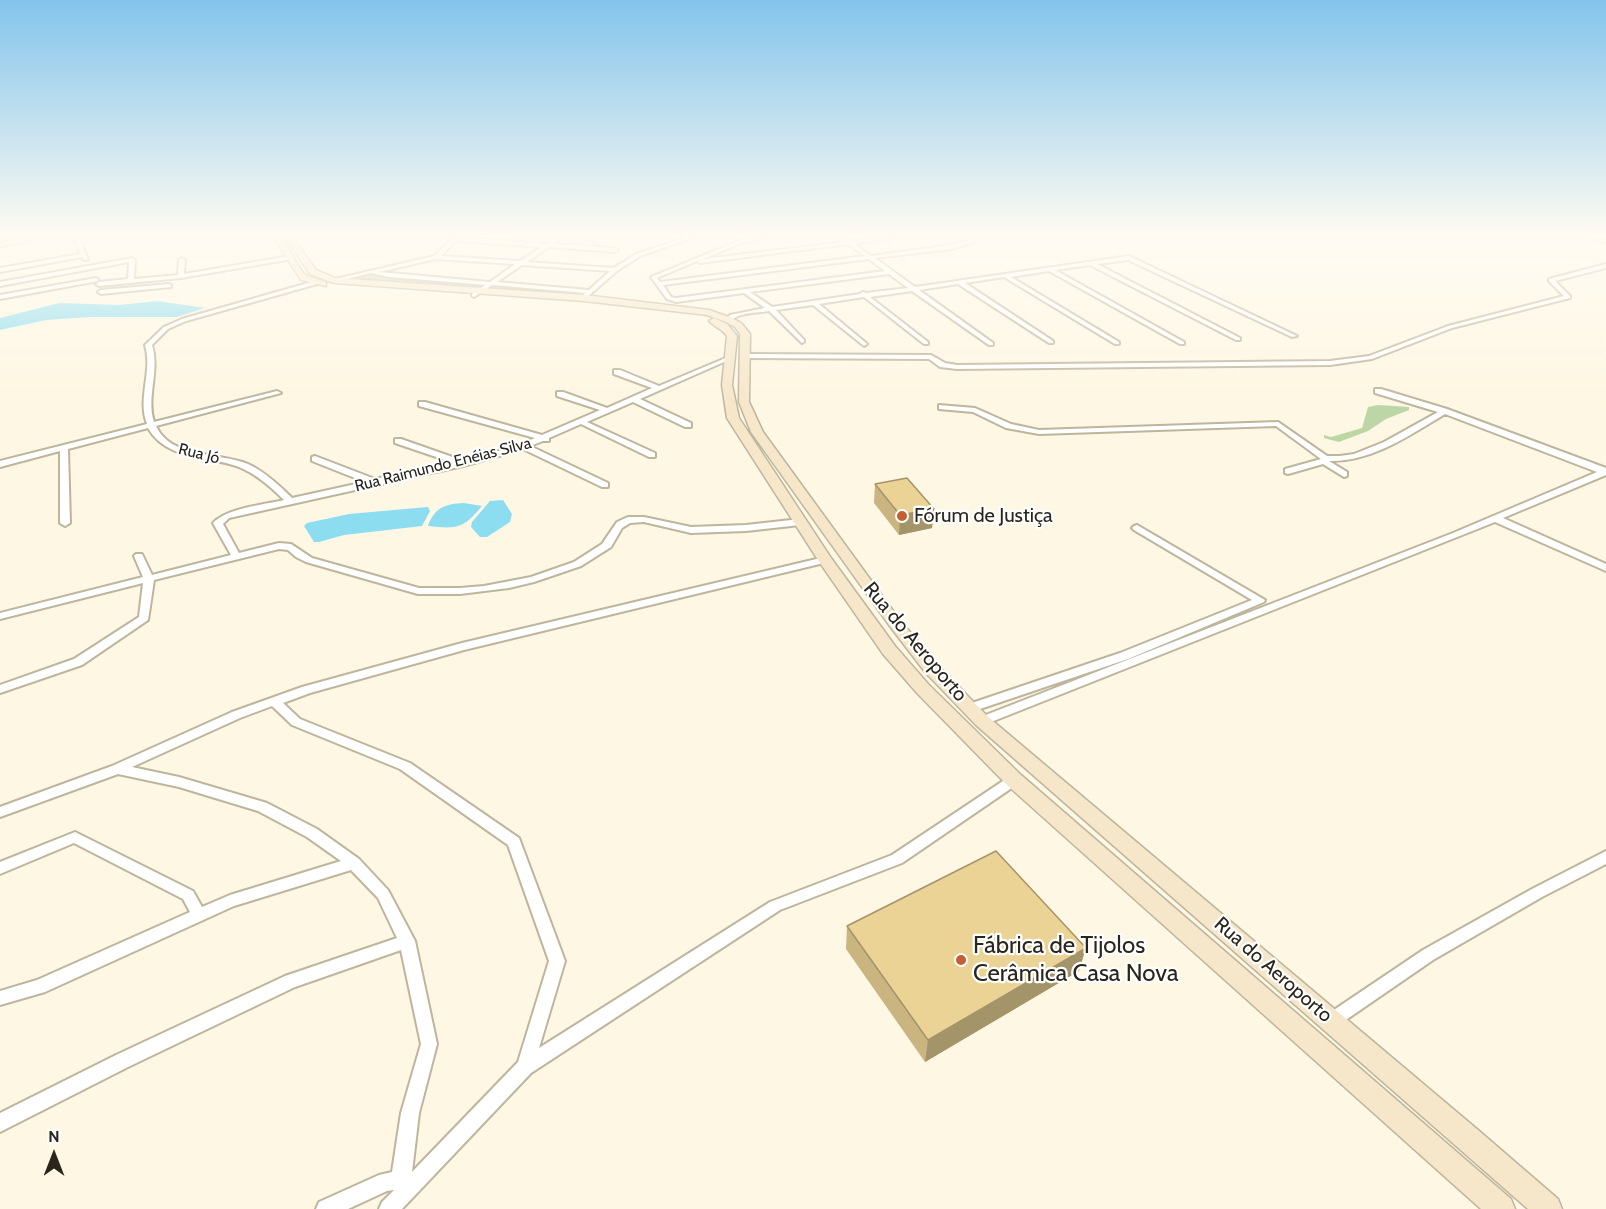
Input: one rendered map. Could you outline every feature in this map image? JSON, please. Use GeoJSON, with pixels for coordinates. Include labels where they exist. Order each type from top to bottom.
{"type":"FeatureCollection","features":[{"type":"Feature","properties":{"kind":"main road","name":"Rua do Aeroporto"},"geometry":{"type":"LineString","coordinates":[[509,293],[694,315],[718,322],[729,330],[737,357]]}},
{"type":"Feature","properties":{"kind":"main road","name":"Rua do Aeroporto"},"geometry":{"type":"LineString","coordinates":[[555,293],[673,304],[709,313],[738,325],[746,334],[737,357],[735,385],[728,400],[733,418],[825,560],[889,650],[923,688],[1014,780],[1501,1209]]}},
{"type":"Feature","properties":{"kind":"main road","name":"Rua do Aeroporto"},"geometry":{"type":"LineString","coordinates":[[735,385],[757,432],[861,576],[926,661],[982,721],[1548,1209]]}},
{"type":"Feature","properties":{"kind":"main road"},"geometry":{"type":"LineString","coordinates":[[841,582],[861,576]]}},
{"type":"Feature","properties":{"kind":"street"},"geometry":{"type":"LineString","coordinates":[[0,297],[23,293]]}},
{"type":"Feature","properties":{"kind":"street"},"geometry":{"type":"LineString","coordinates":[[152,427],[146,392],[154,362],[148,345],[159,334],[184,320],[278,293]]}},
{"type":"Feature","properties":{"kind":"street"},"geometry":{"type":"LineString","coordinates":[[665,293],[673,304],[732,293]]}},
{"type":"Feature","properties":{"kind":"street"},"geometry":{"type":"LineString","coordinates":[[748,293],[772,310],[802,341]]}},
{"type":"Feature","properties":{"kind":"street"},"geometry":{"type":"LineString","coordinates":[[729,320],[732,316],[741,313],[867,293]]}},
{"type":"Feature","properties":{"kind":"street"},"geometry":{"type":"LineString","coordinates":[[920,293],[991,344]]}},
{"type":"Feature","properties":{"kind":"street"},"geometry":{"type":"LineString","coordinates":[[977,293],[1051,342]]}},
{"type":"Feature","properties":{"kind":"street"},"geometry":{"type":"LineString","coordinates":[[1035,293],[1117,343]]}},
{"type":"Feature","properties":{"kind":"street"},"geometry":{"type":"LineString","coordinates":[[1092,293],[1182,344]]}},
{"type":"Feature","properties":{"kind":"street"},"geometry":{"type":"LineString","coordinates":[[1149,293],[1238,339]]}},
{"type":"Feature","properties":{"kind":"street"},"geometry":{"type":"LineString","coordinates":[[1204,293],[1294,336]]}},
{"type":"Feature","properties":{"kind":"street"},"geometry":{"type":"LineString","coordinates":[[737,357],[931,357],[943,365],[957,367],[1330,363],[1370,358],[1450,327],[1568,297],[1564,293]]}},
{"type":"Feature","properties":{"kind":"street"},"geometry":{"type":"LineString","coordinates":[[863,294],[926,344]]}},
{"type":"Feature","properties":{"kind":"street"},"geometry":{"type":"LineString","coordinates":[[813,302],[864,344]]}},
{"type":"Feature","properties":{"kind":"street","name":"Rua Raimundo Enéias Silva"},"geometry":{"type":"LineString","coordinates":[[236,556],[218,523],[221,518],[526,447],[658,388],[737,357]]}},
{"type":"Feature","properties":{"kind":"street"},"geometry":{"type":"LineString","coordinates":[[617,372],[658,388]]}},
{"type":"Feature","properties":{"kind":"street"},"geometry":{"type":"LineString","coordinates":[[1378,391],[1444,411],[1606,472]]}},
{"type":"Feature","properties":{"kind":"street"},"geometry":{"type":"LineString","coordinates":[[0,464],[152,427],[277,393]]}},
{"type":"Feature","properties":{"kind":"street"},"geometry":{"type":"LineString","coordinates":[[560,394],[607,410]]}},
{"type":"Feature","properties":{"kind":"street"},"geometry":{"type":"LineString","coordinates":[[633,399],[688,424]]}},
{"type":"Feature","properties":{"kind":"street"},"geometry":{"type":"LineString","coordinates":[[422,404],[546,439]]}},
{"type":"Feature","properties":{"kind":"street"},"geometry":{"type":"LineString","coordinates":[[942,407],[975,410],[1009,426],[1039,432],[1278,424],[1344,474]]}},
{"type":"Feature","properties":{"kind":"street"},"geometry":{"type":"LineString","coordinates":[[1288,471],[1324,460],[1345,458],[1378,447],[1406,435],[1444,411]]}},
{"type":"Feature","properties":{"kind":"street"},"geometry":{"type":"LineString","coordinates":[[582,422],[652,455]]}},
{"type":"Feature","properties":{"kind":"street","name":"Rua Jó"},"geometry":{"type":"LineString","coordinates":[[152,427],[159,440],[165,445],[233,462],[263,476],[291,502]]}},
{"type":"Feature","properties":{"kind":"street"},"geometry":{"type":"LineString","coordinates":[[398,441],[463,463]]}},
{"type":"Feature","properties":{"kind":"street"},"geometry":{"type":"LineString","coordinates":[[526,447],[604,485]]}},
{"type":"Feature","properties":{"kind":"street"},"geometry":{"type":"LineString","coordinates":[[64,448],[65,523]]}},
{"type":"Feature","properties":{"kind":"street"},"geometry":{"type":"LineString","coordinates":[[315,459],[374,482]]}},
{"type":"Feature","properties":{"kind":"street"},"geometry":{"type":"LineString","coordinates":[[982,721],[1446,539],[1606,472]]}},
{"type":"Feature","properties":{"kind":"street"},"geometry":{"type":"LineString","coordinates":[[1494,518],[1606,568]]}},
{"type":"Feature","properties":{"kind":"street"},"geometry":{"type":"LineString","coordinates":[[0,616],[279,546],[291,547],[299,555],[309,560],[418,591],[435,593],[506,586],[578,565],[609,543],[618,525],[625,521],[636,519],[651,521],[690,530],[762,528],[800,522]]}},
{"type":"Feature","properties":{"kind":"street"},"geometry":{"type":"LineString","coordinates":[[970,708],[1124,656],[1260,600],[1137,528]]}},
{"type":"Feature","properties":{"kind":"street"},"geometry":{"type":"LineString","coordinates":[[0,689],[78,662],[144,618],[149,579],[139,556]]}},
{"type":"Feature","properties":{"kind":"street"},"geometry":{"type":"LineString","coordinates":[[0,812],[117,769],[237,715],[370,671],[462,646],[825,560]]}},
{"type":"Feature","properties":{"kind":"street"},"geometry":{"type":"LineString","coordinates":[[274,701],[296,722],[405,766],[514,842],[557,961],[525,1067]]}},
{"type":"Feature","properties":{"kind":"street"},"geometry":{"type":"LineString","coordinates":[[117,769],[179,782],[262,807],[312,833],[354,863],[382,894],[406,941],[429,1044],[410,1113],[409,1179]]}},
{"type":"Feature","properties":{"kind":"street"},"geometry":{"type":"LineString","coordinates":[[389,1209],[409,1179],[525,1067],[775,906],[897,859],[1014,780]]}},
{"type":"Feature","properties":{"kind":"street"},"geometry":{"type":"LineString","coordinates":[[0,868],[75,837],[188,895],[199,915]]}},
{"type":"Feature","properties":{"kind":"street"},"geometry":{"type":"LineString","coordinates":[[1331,1021],[1428,955],[1606,857]]}},
{"type":"Feature","properties":{"kind":"street"},"geometry":{"type":"LineString","coordinates":[[0,998],[39,987],[230,901],[354,863]]}},
{"type":"Feature","properties":{"kind":"street"},"geometry":{"type":"LineString","coordinates":[[0,1123],[122,1061],[291,981],[406,941]]}},
{"type":"Feature","properties":{"kind":"street"},"geometry":{"type":"LineString","coordinates":[[326,1209],[386,1182],[409,1179]]}},
{"type":"Feature","properties":{"kind":"green space"},"geometry":{"type":"Polygon","coordinates":[[[547,293],[582,293],[580,296],[547,293]]]}},
{"type":"Feature","properties":{"kind":"green space"},"geometry":{"type":"Polygon","coordinates":[[[1378,405],[1409,407],[1409,410],[1386,419],[1368,431],[1339,442],[1324,438],[1324,435],[1331,437],[1362,428],[1368,407],[1378,405]]]}},
{"type":"Feature","properties":{"kind":"water"},"geometry":{"type":"Polygon","coordinates":[[[157,301],[205,308],[177,317],[90,317],[46,320],[0,330],[0,318],[59,303],[119,305],[157,301]]]}},
{"type":"Feature","properties":{"kind":"water"},"geometry":{"type":"Polygon","coordinates":[[[503,500],[512,514],[510,522],[487,537],[480,537],[471,527],[472,522],[490,501],[503,500]]]}},
{"type":"Feature","properties":{"kind":"water"},"geometry":{"type":"Polygon","coordinates":[[[464,503],[482,506],[470,519],[459,526],[428,526],[437,511],[451,504],[464,503]]]}},
{"type":"Feature","properties":{"kind":"water"},"geometry":{"type":"Polygon","coordinates":[[[428,507],[430,511],[422,526],[344,535],[319,542],[314,542],[304,526],[307,523],[349,514],[428,507]]]}},
{"type":"Feature","properties":{"kind":"building"},"geometry":{"type":"Polygon","coordinates":[[[907,478],[934,509],[900,515],[875,484],[907,478]]]}},
{"type":"Feature","properties":{"kind":"building","name":"Fábrica de Tijolos Cerâmica Casa Nova"},"geometry":{"type":"Polygon","coordinates":[[[996,851],[1086,948],[928,1040],[847,926],[996,851]]]}},
{"type":"Feature","properties":{"kind":"place","name":"Fórum de Justiça"},"geometry":{"type":"Point","coordinates":[902,516]}},
{"type":"Feature","properties":{"kind":"place","name":"Fábrica de Tijolos Cerâmica Casa Nova"},"geometry":{"type":"Point","coordinates":[961,960]}}]}
